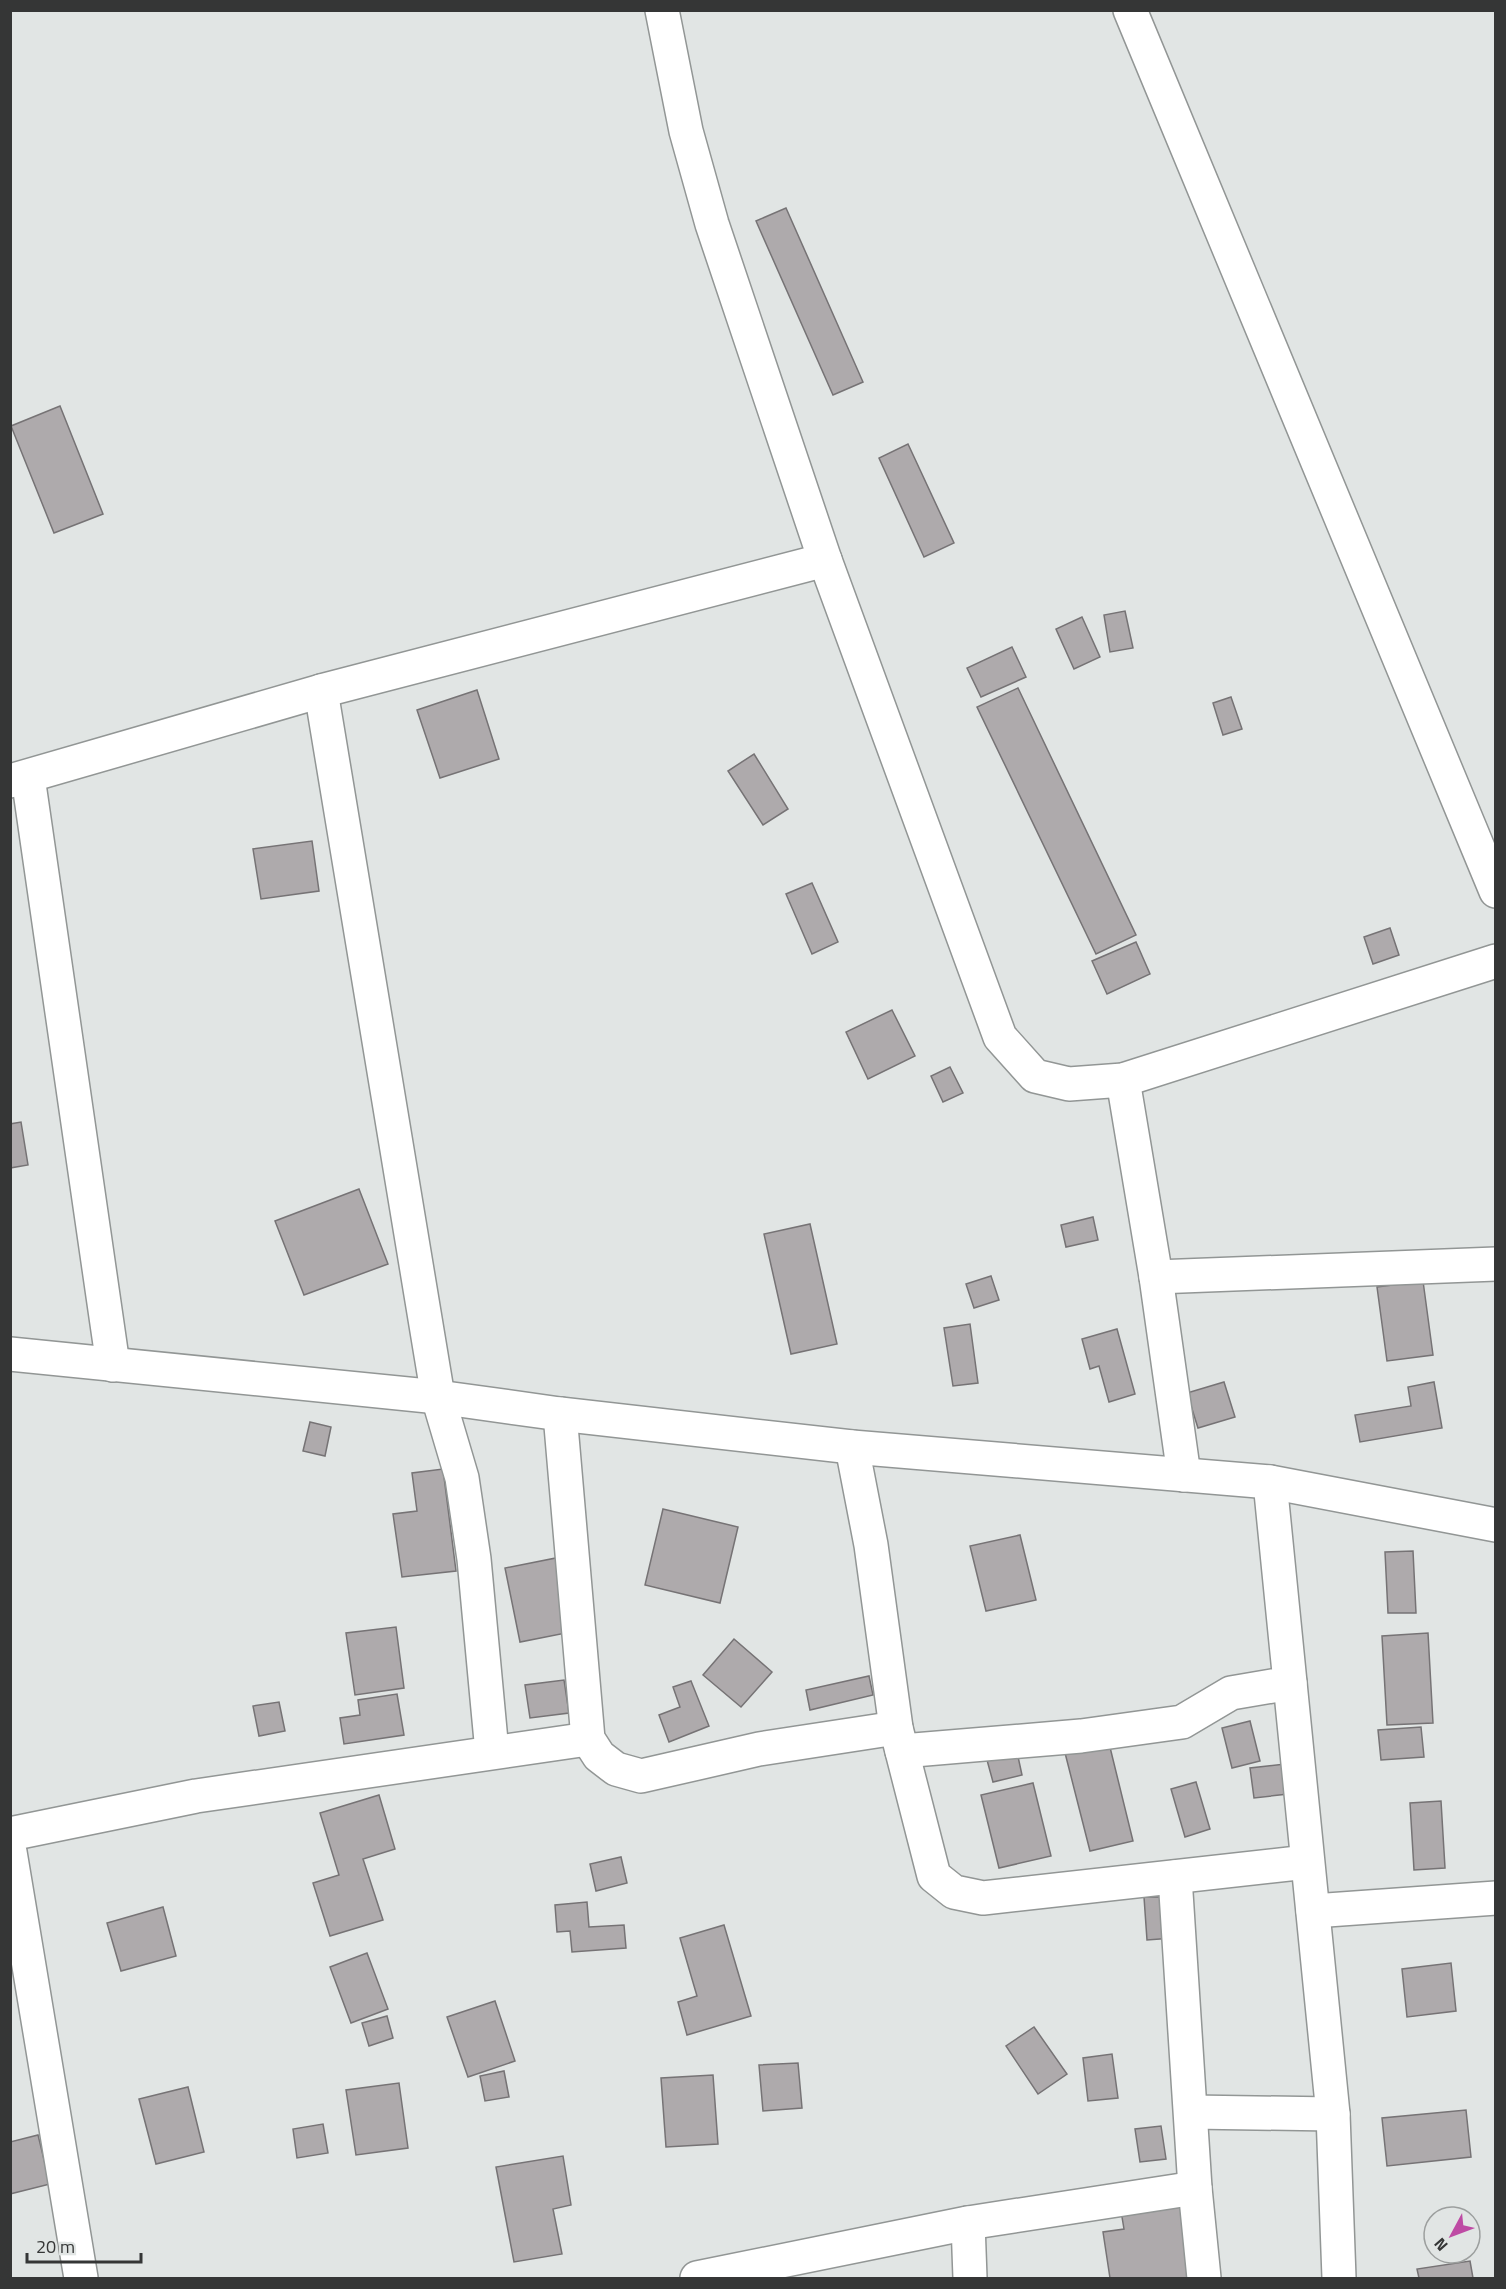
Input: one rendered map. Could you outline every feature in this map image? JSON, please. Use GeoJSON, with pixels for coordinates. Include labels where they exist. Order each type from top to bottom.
{"type":"FeatureCollection","features":[{"type":"Feature","properties":{"kind":"street"},"geometry":{"type":"LineString","coordinates":[[662,10],[686,131],[712,224],[825,560],[1000,1037],[1035,1076],[1069,1084],[1123,1080],[1496,961]]}},
{"type":"Feature","properties":{"kind":"street"},"geometry":{"type":"LineString","coordinates":[[1130,10],[1496,891]]}},
{"type":"Feature","properties":{"kind":"street"},"geometry":{"type":"LineString","coordinates":[[113,1365],[19,779],[321,691],[825,560]]}},
{"type":"Feature","properties":{"kind":"street"},"geometry":{"type":"LineString","coordinates":[[321,691],[438,1397],[462,1478],[474,1559],[492,1752]]}},
{"type":"Feature","properties":{"kind":"street"},"geometry":{"type":"LineString","coordinates":[[1123,1080],[1156,1277],[1184,1475]]}},
{"type":"Feature","properties":{"kind":"street"},"geometry":{"type":"LineString","coordinates":[[1156,1277],[1496,1264]]}},
{"type":"Feature","properties":{"kind":"street"},"geometry":{"type":"LineString","coordinates":[[10,1354],[438,1397],[560,1414],[852,1447],[1270,1482],[1496,1525]]}},
{"type":"Feature","properties":{"kind":"street"},"geometry":{"type":"LineString","coordinates":[[560,1414],[588,1739],[599,1756],[616,1769],[641,1776],[759,1749],[899,1740],[1081,1736],[1182,1722],[1231,1693],[1290,1683]]}},
{"type":"Feature","properties":{"kind":"street"},"geometry":{"type":"LineString","coordinates":[[852,1447],[871,1545],[899,1740],[934,1876],[954,1893],[983,1898],[1307,1862]]}},
{"type":"Feature","properties":{"kind":"street"},"geometry":{"type":"LineString","coordinates":[[1270,1482],[1332,2114],[1339,2278]]}},
{"type":"Feature","properties":{"kind":"street"},"geometry":{"type":"LineString","coordinates":[[10,1834],[196,1796],[588,1739]]}},
{"type":"Feature","properties":{"kind":"street"},"geometry":{"type":"LineString","coordinates":[[10,1851],[81,2278]]}},
{"type":"Feature","properties":{"kind":"street"},"geometry":{"type":"LineString","coordinates":[[1174,1877],[1195,2188],[1204,2278]]}},
{"type":"Feature","properties":{"kind":"street"},"geometry":{"type":"LineString","coordinates":[[1312,1911],[1496,1898]]}},
{"type":"Feature","properties":{"kind":"street"},"geometry":{"type":"LineString","coordinates":[[1191,2112],[1332,2114]]}},
{"type":"Feature","properties":{"kind":"street"},"geometry":{"type":"LineString","coordinates":[[697,2278],[969,2223],[1195,2188]]}},
{"type":"Feature","properties":{"kind":"street"},"geometry":{"type":"LineString","coordinates":[[969,2223],[970,2278]]}},
{"type":"Feature","properties":{"kind":"building"},"geometry":{"type":"Polygon","coordinates":[[[786,208],[863,382],[833,395],[756,221],[786,208]]]}},
{"type":"Feature","properties":{"kind":"building"},"geometry":{"type":"Polygon","coordinates":[[[60,406],[103,514],[54,533],[11,426],[60,406]]]}},
{"type":"Feature","properties":{"kind":"building"},"geometry":{"type":"Polygon","coordinates":[[[908,444],[954,543],[924,557],[879,458],[908,444]]]}},
{"type":"Feature","properties":{"kind":"building"},"geometry":{"type":"Polygon","coordinates":[[[1125,611],[1133,648],[1110,652],[1104,615],[1125,611]]]}},
{"type":"Feature","properties":{"kind":"building"},"geometry":{"type":"Polygon","coordinates":[[[1082,617],[1100,657],[1074,669],[1056,629],[1082,617]]]}},
{"type":"Feature","properties":{"kind":"building"},"geometry":{"type":"Polygon","coordinates":[[[1012,647],[1026,677],[981,697],[967,668],[1012,647]]]}},
{"type":"Feature","properties":{"kind":"building"},"geometry":{"type":"Polygon","coordinates":[[[1018,688],[1136,935],[1096,954],[977,707],[1018,688]]]}},
{"type":"Feature","properties":{"kind":"building"},"geometry":{"type":"Polygon","coordinates":[[[477,690],[499,759],[440,778],[417,710],[477,690]]]}},
{"type":"Feature","properties":{"kind":"building"},"geometry":{"type":"Polygon","coordinates":[[[1231,697],[1242,729],[1223,735],[1213,703],[1231,697]]]}},
{"type":"Feature","properties":{"kind":"building"},"geometry":{"type":"Polygon","coordinates":[[[754,754],[788,809],[763,825],[728,771],[754,754]]]}},
{"type":"Feature","properties":{"kind":"building"},"geometry":{"type":"Polygon","coordinates":[[[312,841],[319,891],[261,899],[253,849],[312,841]]]}},
{"type":"Feature","properties":{"kind":"building"},"geometry":{"type":"Polygon","coordinates":[[[812,883],[838,942],[812,954],[786,894],[812,883]]]}},
{"type":"Feature","properties":{"kind":"building"},"geometry":{"type":"Polygon","coordinates":[[[1390,928],[1399,955],[1373,964],[1364,937],[1390,928]]]}},
{"type":"Feature","properties":{"kind":"building"},"geometry":{"type":"Polygon","coordinates":[[[1136,942],[1150,974],[1107,994],[1092,961],[1136,942]]]}},
{"type":"Feature","properties":{"kind":"building"},"geometry":{"type":"Polygon","coordinates":[[[892,1010],[915,1056],[868,1079],[846,1032],[892,1010]]]}},
{"type":"Feature","properties":{"kind":"building"},"geometry":{"type":"Polygon","coordinates":[[[950,1067],[963,1093],[943,1102],[931,1076],[950,1067]]]}},
{"type":"Feature","properties":{"kind":"building"},"geometry":{"type":"Polygon","coordinates":[[[21,1122],[28,1165],[10,1168],[10,1124],[21,1122]]]}},
{"type":"Feature","properties":{"kind":"building"},"geometry":{"type":"Polygon","coordinates":[[[359,1189],[388,1264],[304,1295],[275,1221],[359,1189]]]}},
{"type":"Feature","properties":{"kind":"building"},"geometry":{"type":"Polygon","coordinates":[[[1093,1217],[1098,1240],[1066,1247],[1061,1225],[1093,1217]]]}},
{"type":"Feature","properties":{"kind":"building"},"geometry":{"type":"Polygon","coordinates":[[[810,1224],[837,1344],[791,1354],[764,1234],[810,1224]]]}},
{"type":"Feature","properties":{"kind":"building"},"geometry":{"type":"Polygon","coordinates":[[[991,1276],[999,1300],[974,1308],[966,1284],[991,1276]]]}},
{"type":"Feature","properties":{"kind":"building"},"geometry":{"type":"Polygon","coordinates":[[[1423,1281],[1433,1355],[1387,1361],[1377,1287],[1423,1281]]]}},
{"type":"Feature","properties":{"kind":"building"},"geometry":{"type":"Polygon","coordinates":[[[970,1324],[978,1383],[953,1386],[944,1328],[970,1324]]]}},
{"type":"Feature","properties":{"kind":"building"},"geometry":{"type":"Polygon","coordinates":[[[1117,1329],[1135,1394],[1109,1402],[1099,1366],[1090,1369],[1082,1339],[1117,1329]]]}},
{"type":"Feature","properties":{"kind":"building"},"geometry":{"type":"Polygon","coordinates":[[[1224,1382],[1235,1417],[1198,1428],[1187,1393],[1224,1382]]]}},
{"type":"Feature","properties":{"kind":"building"},"geometry":{"type":"Polygon","coordinates":[[[1434,1382],[1442,1428],[1360,1442],[1355,1415],[1411,1406],[1408,1387],[1434,1382]]]}},
{"type":"Feature","properties":{"kind":"building"},"geometry":{"type":"Polygon","coordinates":[[[310,1422],[331,1427],[325,1456],[303,1451],[310,1422]]]}},
{"type":"Feature","properties":{"kind":"building"},"geometry":{"type":"Polygon","coordinates":[[[443,1469],[456,1571],[402,1577],[393,1514],[417,1511],[412,1473],[443,1469]]]}},
{"type":"Feature","properties":{"kind":"building"},"geometry":{"type":"Polygon","coordinates":[[[663,1509],[738,1527],[720,1603],[645,1585],[663,1509]]]}},
{"type":"Feature","properties":{"kind":"building"},"geometry":{"type":"Polygon","coordinates":[[[1020,1535],[1036,1600],[986,1611],[970,1546],[1020,1535]]]}},
{"type":"Feature","properties":{"kind":"building"},"geometry":{"type":"Polygon","coordinates":[[[1413,1551],[1416,1613],[1388,1613],[1385,1552],[1413,1551]]]}},
{"type":"Feature","properties":{"kind":"building"},"geometry":{"type":"Polygon","coordinates":[[[556,1558],[571,1632],[520,1642],[505,1568],[556,1558]]]}},
{"type":"Feature","properties":{"kind":"building"},"geometry":{"type":"Polygon","coordinates":[[[396,1627],[404,1688],[355,1695],[346,1633],[396,1627]]]}},
{"type":"Feature","properties":{"kind":"building"},"geometry":{"type":"Polygon","coordinates":[[[1428,1633],[1433,1723],[1387,1725],[1382,1636],[1428,1633]]]}},
{"type":"Feature","properties":{"kind":"building"},"geometry":{"type":"Polygon","coordinates":[[[734,1639],[772,1672],[741,1707],[703,1675],[734,1639]]]}},
{"type":"Feature","properties":{"kind":"building"},"geometry":{"type":"Polygon","coordinates":[[[869,1676],[873,1695],[810,1710],[806,1690],[869,1676]]]}},
{"type":"Feature","properties":{"kind":"building"},"geometry":{"type":"Polygon","coordinates":[[[564,1680],[569,1713],[530,1718],[525,1685],[564,1680]]]}},
{"type":"Feature","properties":{"kind":"building"},"geometry":{"type":"Polygon","coordinates":[[[691,1681],[709,1726],[669,1742],[659,1715],[680,1707],[673,1687],[691,1681]]]}},
{"type":"Feature","properties":{"kind":"building"},"geometry":{"type":"Polygon","coordinates":[[[397,1694],[404,1735],[344,1744],[340,1718],[360,1715],[358,1700],[397,1694]]]}},
{"type":"Feature","properties":{"kind":"building"},"geometry":{"type":"Polygon","coordinates":[[[279,1702],[285,1731],[259,1736],[253,1706],[279,1702]]]}},
{"type":"Feature","properties":{"kind":"building"},"geometry":{"type":"Polygon","coordinates":[[[1250,1721],[1260,1761],[1232,1768],[1222,1728],[1250,1721]]]}},
{"type":"Feature","properties":{"kind":"building"},"geometry":{"type":"Polygon","coordinates":[[[1421,1727],[1424,1757],[1381,1760],[1378,1730],[1421,1727]]]}},
{"type":"Feature","properties":{"kind":"building"},"geometry":{"type":"Polygon","coordinates":[[[1107,1735],[1133,1841],[1090,1851],[1063,1745],[1107,1735]]]}},
{"type":"Feature","properties":{"kind":"building"},"geometry":{"type":"Polygon","coordinates":[[[1017,1752],[1022,1775],[993,1782],[987,1760],[1017,1752]]]}},
{"type":"Feature","properties":{"kind":"building"},"geometry":{"type":"Polygon","coordinates":[[[1285,1764],[1288,1794],[1254,1798],[1250,1768],[1285,1764]]]}},
{"type":"Feature","properties":{"kind":"building"},"geometry":{"type":"Polygon","coordinates":[[[1196,1782],[1210,1829],[1185,1837],[1171,1789],[1196,1782]]]}},
{"type":"Feature","properties":{"kind":"building"},"geometry":{"type":"Polygon","coordinates":[[[1033,1783],[1051,1856],[999,1868],[981,1795],[1033,1783]]]}},
{"type":"Feature","properties":{"kind":"building"},"geometry":{"type":"Polygon","coordinates":[[[379,1795],[395,1849],[363,1859],[383,1920],[330,1936],[313,1883],[339,1875],[320,1813],[379,1795]]]}},
{"type":"Feature","properties":{"kind":"building"},"geometry":{"type":"Polygon","coordinates":[[[1441,1801],[1445,1868],[1414,1870],[1410,1803],[1441,1801]]]}},
{"type":"Feature","properties":{"kind":"building"},"geometry":{"type":"Polygon","coordinates":[[[621,1857],[627,1883],[596,1891],[590,1864],[621,1857]]]}},
{"type":"Feature","properties":{"kind":"building"},"geometry":{"type":"Polygon","coordinates":[[[1144,1897],[1171,1897],[1173,1938],[1147,1940],[1144,1897]]]}},
{"type":"Feature","properties":{"kind":"building"},"geometry":{"type":"Polygon","coordinates":[[[587,1902],[589,1927],[624,1925],[626,1948],[572,1952],[570,1931],[557,1932],[555,1905],[587,1902]]]}},
{"type":"Feature","properties":{"kind":"building"},"geometry":{"type":"Polygon","coordinates":[[[163,1907],[176,1956],[121,1971],[107,1923],[163,1907]]]}},
{"type":"Feature","properties":{"kind":"building"},"geometry":{"type":"Polygon","coordinates":[[[724,1925],[751,2016],[687,2035],[678,2002],[697,1996],[680,1938],[724,1925]]]}},
{"type":"Feature","properties":{"kind":"building"},"geometry":{"type":"Polygon","coordinates":[[[367,1953],[388,2009],[351,2023],[330,1967],[367,1953]]]}},
{"type":"Feature","properties":{"kind":"building"},"geometry":{"type":"Polygon","coordinates":[[[1451,1963],[1456,2011],[1407,2017],[1402,1969],[1451,1963]]]}},
{"type":"Feature","properties":{"kind":"building"},"geometry":{"type":"Polygon","coordinates":[[[495,2001],[515,2061],[468,2077],[447,2017],[495,2001]]]}},
{"type":"Feature","properties":{"kind":"building"},"geometry":{"type":"Polygon","coordinates":[[[387,2016],[393,2038],[369,2046],[362,2023],[387,2016]]]}},
{"type":"Feature","properties":{"kind":"building"},"geometry":{"type":"Polygon","coordinates":[[[1034,2027],[1067,2074],[1038,2094],[1006,2046],[1034,2027]]]}},
{"type":"Feature","properties":{"kind":"building"},"geometry":{"type":"Polygon","coordinates":[[[1112,2054],[1118,2098],[1088,2101],[1083,2058],[1112,2054]]]}},
{"type":"Feature","properties":{"kind":"building"},"geometry":{"type":"Polygon","coordinates":[[[798,2063],[802,2108],[763,2111],[759,2065],[798,2063]]]}},
{"type":"Feature","properties":{"kind":"building"},"geometry":{"type":"Polygon","coordinates":[[[504,2071],[509,2097],[485,2101],[480,2076],[504,2071]]]}},
{"type":"Feature","properties":{"kind":"building"},"geometry":{"type":"Polygon","coordinates":[[[713,2075],[718,2144],[666,2147],[661,2078],[713,2075]]]}},
{"type":"Feature","properties":{"kind":"building"},"geometry":{"type":"Polygon","coordinates":[[[399,2083],[408,2148],[356,2155],[346,2090],[399,2083]]]}},
{"type":"Feature","properties":{"kind":"building"},"geometry":{"type":"Polygon","coordinates":[[[188,2087],[204,2152],[156,2164],[139,2099],[188,2087]]]}},
{"type":"Feature","properties":{"kind":"building"},"geometry":{"type":"Polygon","coordinates":[[[1466,2110],[1471,2157],[1387,2166],[1382,2118],[1466,2110]]]}},
{"type":"Feature","properties":{"kind":"building"},"geometry":{"type":"Polygon","coordinates":[[[323,2124],[328,2153],[297,2158],[293,2129],[323,2124]]]}},
{"type":"Feature","properties":{"kind":"building"},"geometry":{"type":"Polygon","coordinates":[[[1161,2126],[1166,2159],[1140,2162],[1135,2129],[1161,2126]]]}},
{"type":"Feature","properties":{"kind":"building"},"geometry":{"type":"Polygon","coordinates":[[[38,2135],[50,2184],[10,2194],[10,2142],[38,2135]]]}},
{"type":"Feature","properties":{"kind":"building"},"geometry":{"type":"Polygon","coordinates":[[[563,2156],[571,2205],[553,2209],[562,2254],[514,2262],[496,2167],[563,2156]]]}},
{"type":"Feature","properties":{"kind":"building"},"geometry":{"type":"Polygon","coordinates":[[[1184,2197],[1196,2278],[1110,2278],[1103,2232],[1124,2229],[1120,2205],[1184,2197]]]}},
{"type":"Feature","properties":{"kind":"building"},"geometry":{"type":"Polygon","coordinates":[[[1444,2265],[1471,2265],[1473,2278],[1419,2278],[1417,2269],[1444,2265]]]}}]}
